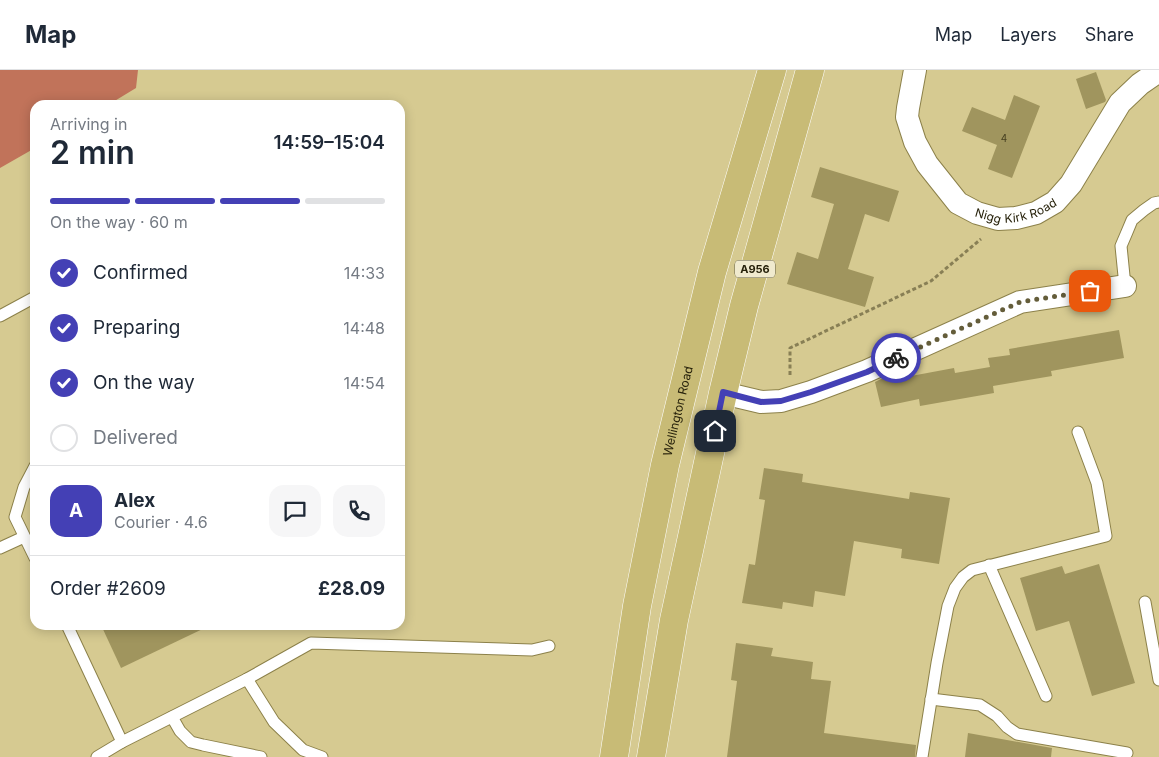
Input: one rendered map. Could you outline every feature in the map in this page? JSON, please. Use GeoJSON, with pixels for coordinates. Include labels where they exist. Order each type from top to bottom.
{"type":"FeatureCollection","features":[{"type":"Feature","properties":{"kind":"main road","name":"Wellington Road"},"geometry":{"type":"LineString","coordinates":[[614,757],[637,606],[665,465],[712,272],[772,70]]}},
{"type":"Feature","properties":{"kind":"main road","name":"A956"},"geometry":{"type":"LineString","coordinates":[[652,757],[674,620],[723,392],[744,306],[810,70]]}},
{"type":"Feature","properties":{"kind":"street","name":"Nigg Kirk Road"},"geometry":{"type":"LineString","coordinates":[[915,70],[907,117],[915,142],[927,164],[958,203],[977,213],[998,219],[1016,218],[1036,213],[1054,202],[1071,184],[1120,103],[1140,84],[1159,71]]}},
{"type":"Feature","properties":{"kind":"street"},"geometry":{"type":"LineString","coordinates":[[723,392],[761,402],[781,401],[867,372],[1020,302],[1126,286]]}},
{"type":"Feature","properties":{"kind":"lane"},"geometry":{"type":"LineString","coordinates":[[1126,286],[1121,246],[1132,220],[1154,203],[1159,202]]}},
{"type":"Feature","properties":{"kind":"lane"},"geometry":{"type":"LineString","coordinates":[[0,316],[30,300]]}},
{"type":"Feature","properties":{"kind":"lane"},"geometry":{"type":"LineString","coordinates":[[922,757],[948,606],[963,577],[972,570],[1106,536],[1097,483],[1078,432]]}},
{"type":"Feature","properties":{"kind":"lane"},"geometry":{"type":"LineString","coordinates":[[30,476],[24,487],[15,517],[30,548]]}},
{"type":"Feature","properties":{"kind":"lane"},"geometry":{"type":"LineString","coordinates":[[0,548],[24,537]]}},
{"type":"Feature","properties":{"kind":"lane"},"geometry":{"type":"LineString","coordinates":[[989,566],[1046,696]]}},
{"type":"Feature","properties":{"kind":"lane"},"geometry":{"type":"LineString","coordinates":[[1145,602],[1159,680]]}},
{"type":"Feature","properties":{"kind":"lane"},"geometry":{"type":"LineString","coordinates":[[69,630],[122,742]]}},
{"type":"Feature","properties":{"kind":"lane"},"geometry":{"type":"LineString","coordinates":[[97,757],[122,742],[247,679],[311,644],[532,650],[549,646]]}},
{"type":"Feature","properties":{"kind":"lane"},"geometry":{"type":"LineString","coordinates":[[247,679],[274,722],[303,750],[322,757]]}},
{"type":"Feature","properties":{"kind":"lane"},"geometry":{"type":"LineString","coordinates":[[931,699],[980,705],[997,716],[1006,727],[1016,734],[1127,753]]}},
{"type":"Feature","properties":{"kind":"lane"},"geometry":{"type":"LineString","coordinates":[[172,717],[180,731],[191,742],[261,757]]}},
{"type":"Feature","properties":{"kind":"path"},"geometry":{"type":"LineString","coordinates":[[790,398],[790,348],[931,281],[1002,219]]}},
{"type":"Feature","properties":{"kind":"shaded area"},"geometry":{"type":"Polygon","coordinates":[[[0,70],[138,70],[136,88],[116,100],[30,100],[30,151],[0,168],[0,70]]]}},
{"type":"Feature","properties":{"kind":"building"},"geometry":{"type":"Polygon","coordinates":[[[1096,72],[1106,100],[1086,109],[1076,79],[1096,72]]]}},
{"type":"Feature","properties":{"kind":"building"},"geometry":{"type":"Polygon","coordinates":[[[1014,95],[1040,106],[1012,178],[988,169],[997,145],[962,131],[972,107],[1005,120],[1014,95]]]}},
{"type":"Feature","properties":{"kind":"building"},"geometry":{"type":"Polygon","coordinates":[[[820,167],[899,191],[889,222],[865,214],[848,269],[874,277],[865,307],[787,284],[797,252],[818,259],[834,204],[811,197],[820,167]]]}},
{"type":"Feature","properties":{"kind":"building"},"geometry":{"type":"Polygon","coordinates":[[[1119,330],[1124,358],[1051,371],[1052,376],[993,386],[994,393],[920,406],[919,399],[881,407],[875,382],[887,376],[894,375],[895,379],[954,368],[955,373],[990,367],[988,358],[1010,355],[1009,349],[1119,330]]]}},
{"type":"Feature","properties":{"kind":"building"},"geometry":{"type":"Polygon","coordinates":[[[764,468],[803,474],[802,482],[909,499],[910,492],[950,498],[939,564],[901,558],[902,549],[854,541],[845,596],[815,591],[813,607],[783,602],[782,609],[742,603],[749,564],[755,565],[765,500],[759,499],[764,468]]]}},
{"type":"Feature","properties":{"kind":"building"},"geometry":{"type":"Polygon","coordinates":[[[1099,564],[1135,683],[1092,696],[1069,621],[1036,631],[1020,578],[1062,566],[1065,574],[1099,564]]]}},
{"type":"Feature","properties":{"kind":"building"},"geometry":{"type":"Polygon","coordinates":[[[103,630],[201,630],[121,668],[103,630]]]}},
{"type":"Feature","properties":{"kind":"building"},"geometry":{"type":"Polygon","coordinates":[[[736,643],[773,648],[771,656],[813,662],[811,679],[831,681],[824,733],[916,745],[915,757],[727,757],[737,681],[731,680],[736,643]]]}},
{"type":"Feature","properties":{"kind":"building"},"geometry":{"type":"Polygon","coordinates":[[[968,733],[1052,748],[1051,757],[965,757],[968,733]]]}},
{"type":"Feature","properties":{"kind":"way so far"},"geometry":{"type":"LineString","coordinates":[[896,358],[1020,302],[1090,291]]}},
{"type":"Feature","properties":{"kind":"route"},"geometry":{"type":"LineString","coordinates":[[715,431],[723,392],[761,402],[781,401],[867,372],[896,358]]}}]}
